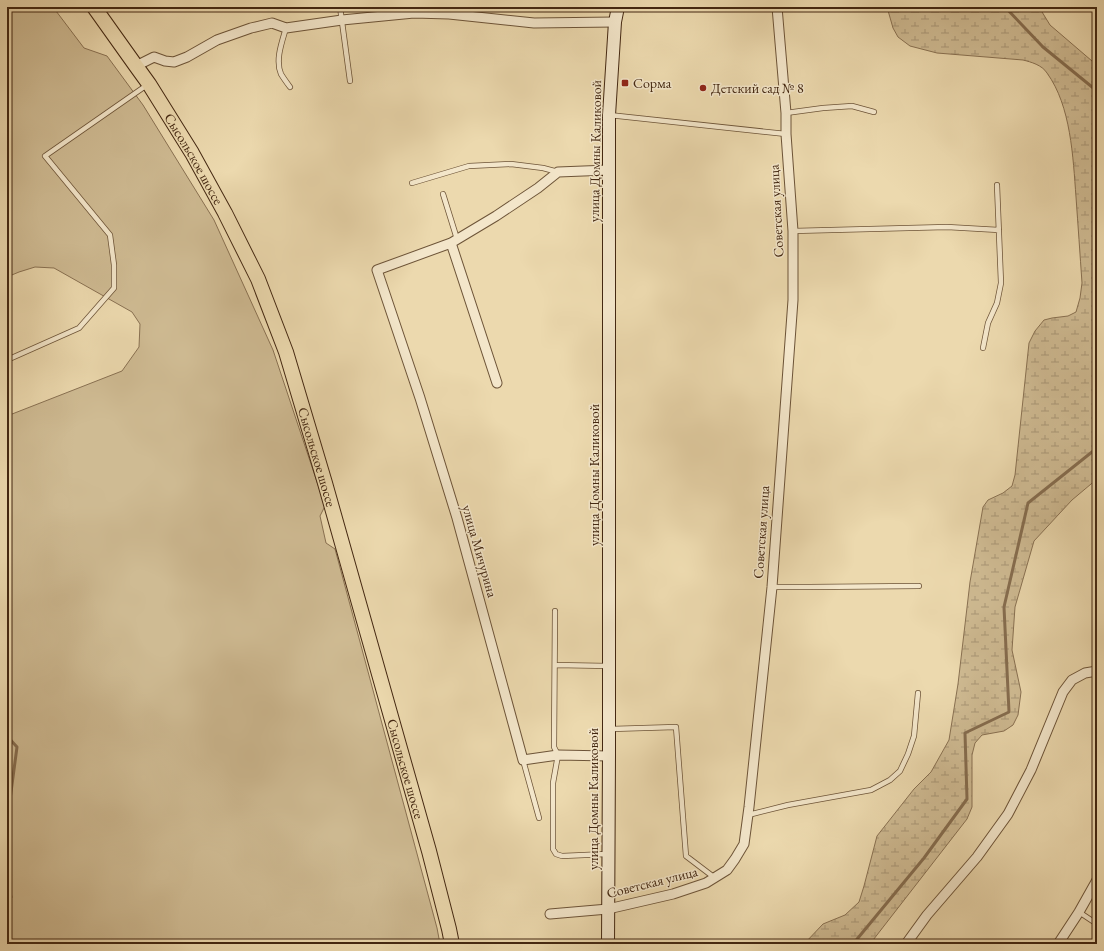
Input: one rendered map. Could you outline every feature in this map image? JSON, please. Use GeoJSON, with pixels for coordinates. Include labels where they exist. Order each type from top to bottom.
{"type":"FeatureCollection","features":[{"type":"Feature","properties":{"kind":"highway","name":"Сысольское шоссе"},"geometry":{"type":"LineString","coordinates":[[94,7],[149,84],[192,153],[225,213],[258,279],[286,352],[325,483],[427,844],[450,929],[452,944]]}},
{"type":"Feature","properties":{"kind":"main road","name":"улица Домны Каликовой"},"geometry":{"type":"LineString","coordinates":[[608,944],[609,115],[615,22],[618,7]]}},
{"type":"Feature","properties":{"kind":"street","name":"Советская улица"},"geometry":{"type":"LineString","coordinates":[[550,914],[608,909],[673,894],[706,883],[726,870],[736,859],[744,844],[772,587],[793,300],[793,231],[786,134],[786,113],[777,7]]}},
{"type":"Feature","properties":{"kind":"street"},"geometry":{"type":"LineString","coordinates":[[136,66],[154,57],[165,61],[174,62],[187,57],[217,40],[251,28],[272,23],[286,28],[342,20],[414,13],[449,14],[534,23],[615,22]]}},
{"type":"Feature","properties":{"kind":"street"},"geometry":{"type":"LineString","coordinates":[[497,383],[454,241],[496,216],[538,188],[558,172],[609,170]]}},
{"type":"Feature","properties":{"kind":"street","name":"улица Мичурина"},"geometry":{"type":"LineString","coordinates":[[454,241],[377,270],[420,398],[457,518],[523,760]]}},
{"type":"Feature","properties":{"kind":"street"},"geometry":{"type":"LineString","coordinates":[[906,944],[927,915],[977,857],[1008,814],[1031,770],[1063,692],[1072,680],[1085,673],[1097,671]]}},
{"type":"Feature","properties":{"kind":"street"},"geometry":{"type":"LineString","coordinates":[[523,760],[558,755],[609,756]]}},
{"type":"Feature","properties":{"kind":"street"},"geometry":{"type":"LineString","coordinates":[[1058,944],[1079,912],[1097,880]]}},
{"type":"Feature","properties":{"kind":"lane"},"geometry":{"type":"LineString","coordinates":[[340,7],[350,81]]}},
{"type":"Feature","properties":{"kind":"lane"},"geometry":{"type":"LineString","coordinates":[[286,28],[280,52],[279,68],[290,88]]}},
{"type":"Feature","properties":{"kind":"lane"},"geometry":{"type":"LineString","coordinates":[[7,360],[79,328],[114,288],[114,265],[110,235],[45,156],[149,84]]}},
{"type":"Feature","properties":{"kind":"lane"},"geometry":{"type":"LineString","coordinates":[[786,113],[852,106],[874,112]]}},
{"type":"Feature","properties":{"kind":"lane"},"geometry":{"type":"LineString","coordinates":[[609,115],[786,134]]}},
{"type":"Feature","properties":{"kind":"lane"},"geometry":{"type":"LineString","coordinates":[[412,183],[469,166],[512,164],[543,168],[558,172]]}},
{"type":"Feature","properties":{"kind":"lane"},"geometry":{"type":"LineString","coordinates":[[983,348],[988,323],[997,303],[1001,283],[997,185]]}},
{"type":"Feature","properties":{"kind":"lane"},"geometry":{"type":"LineString","coordinates":[[443,194],[454,241]]}},
{"type":"Feature","properties":{"kind":"lane"},"geometry":{"type":"LineString","coordinates":[[793,231],[947,227],[999,230]]}},
{"type":"Feature","properties":{"kind":"lane"},"geometry":{"type":"LineString","coordinates":[[772,587],[919,586]]}},
{"type":"Feature","properties":{"kind":"lane"},"geometry":{"type":"LineString","coordinates":[[555,611],[554,747],[558,755],[553,783],[553,849],[556,854],[562,856],[608,854]]}},
{"type":"Feature","properties":{"kind":"lane"},"geometry":{"type":"LineString","coordinates":[[555,665],[609,666]]}},
{"type":"Feature","properties":{"kind":"lane"},"geometry":{"type":"LineString","coordinates":[[748,815],[788,805],[871,790],[890,780],[900,771],[914,736],[918,693]]}},
{"type":"Feature","properties":{"kind":"lane"},"geometry":{"type":"LineString","coordinates":[[609,729],[676,727],[686,856],[715,878]]}},
{"type":"Feature","properties":{"kind":"lane"},"geometry":{"type":"LineString","coordinates":[[523,760],[539,818]]}},
{"type":"Feature","properties":{"kind":"lane"},"geometry":{"type":"LineString","coordinates":[[1079,912],[1097,924]]}},
{"type":"Feature","properties":{"kind":"green space"},"geometry":{"type":"Polygon","coordinates":[[[7,7],[53,7],[84,48],[107,56],[143,105],[214,220],[273,350],[325,506],[320,516],[326,543],[335,549],[437,928],[440,944],[7,944],[7,416],[122,371],[139,347],[140,324],[132,312],[54,268],[35,267],[7,277],[7,7]]]}},
{"type":"Feature","properties":{"kind":"green space"},"geometry":{"type":"Polygon","coordinates":[[[887,7],[1039,7],[1050,25],[1097,67],[1097,479],[1072,500],[1034,541],[1015,607],[1012,650],[1021,692],[1018,715],[1013,725],[1004,731],[982,735],[975,743],[972,755],[972,807],[967,819],[870,944],[804,944],[823,924],[845,915],[859,902],[877,836],[914,789],[931,772],[949,740],[958,684],[970,582],[983,507],[988,500],[1003,493],[1012,486],[1015,475],[1029,343],[1035,331],[1044,320],[1068,316],[1076,312],[1082,283],[1072,149],[1066,116],[1061,101],[1055,86],[1045,70],[1033,63],[1023,60],[937,53],[910,46],[898,37],[893,28],[887,7]]]}},
{"type":"Feature","properties":{"kind":"waterway"},"geometry":{"type":"LineString","coordinates":[[1005,7],[1043,47],[1097,91]]}},
{"type":"Feature","properties":{"kind":"waterway"},"geometry":{"type":"LineString","coordinates":[[853,944],[924,858],[967,799],[965,733],[1009,712],[1004,607],[1028,503],[1097,448]]}},
{"type":"Feature","properties":{"kind":"waterway"},"geometry":{"type":"LineString","coordinates":[[7,736],[17,747],[7,822]]}},
{"type":"Feature","properties":{"kind":"waterway"},"geometry":{"type":"LineString","coordinates":[[7,880],[11,897],[7,902]]}},
{"type":"Feature","properties":{"kind":"place","name":"Сорма"},"geometry":{"type":"Point","coordinates":[625,83]}},
{"type":"Feature","properties":{"kind":"place","name":"Детский сад № 8"},"geometry":{"type":"Point","coordinates":[703,88]}}]}
